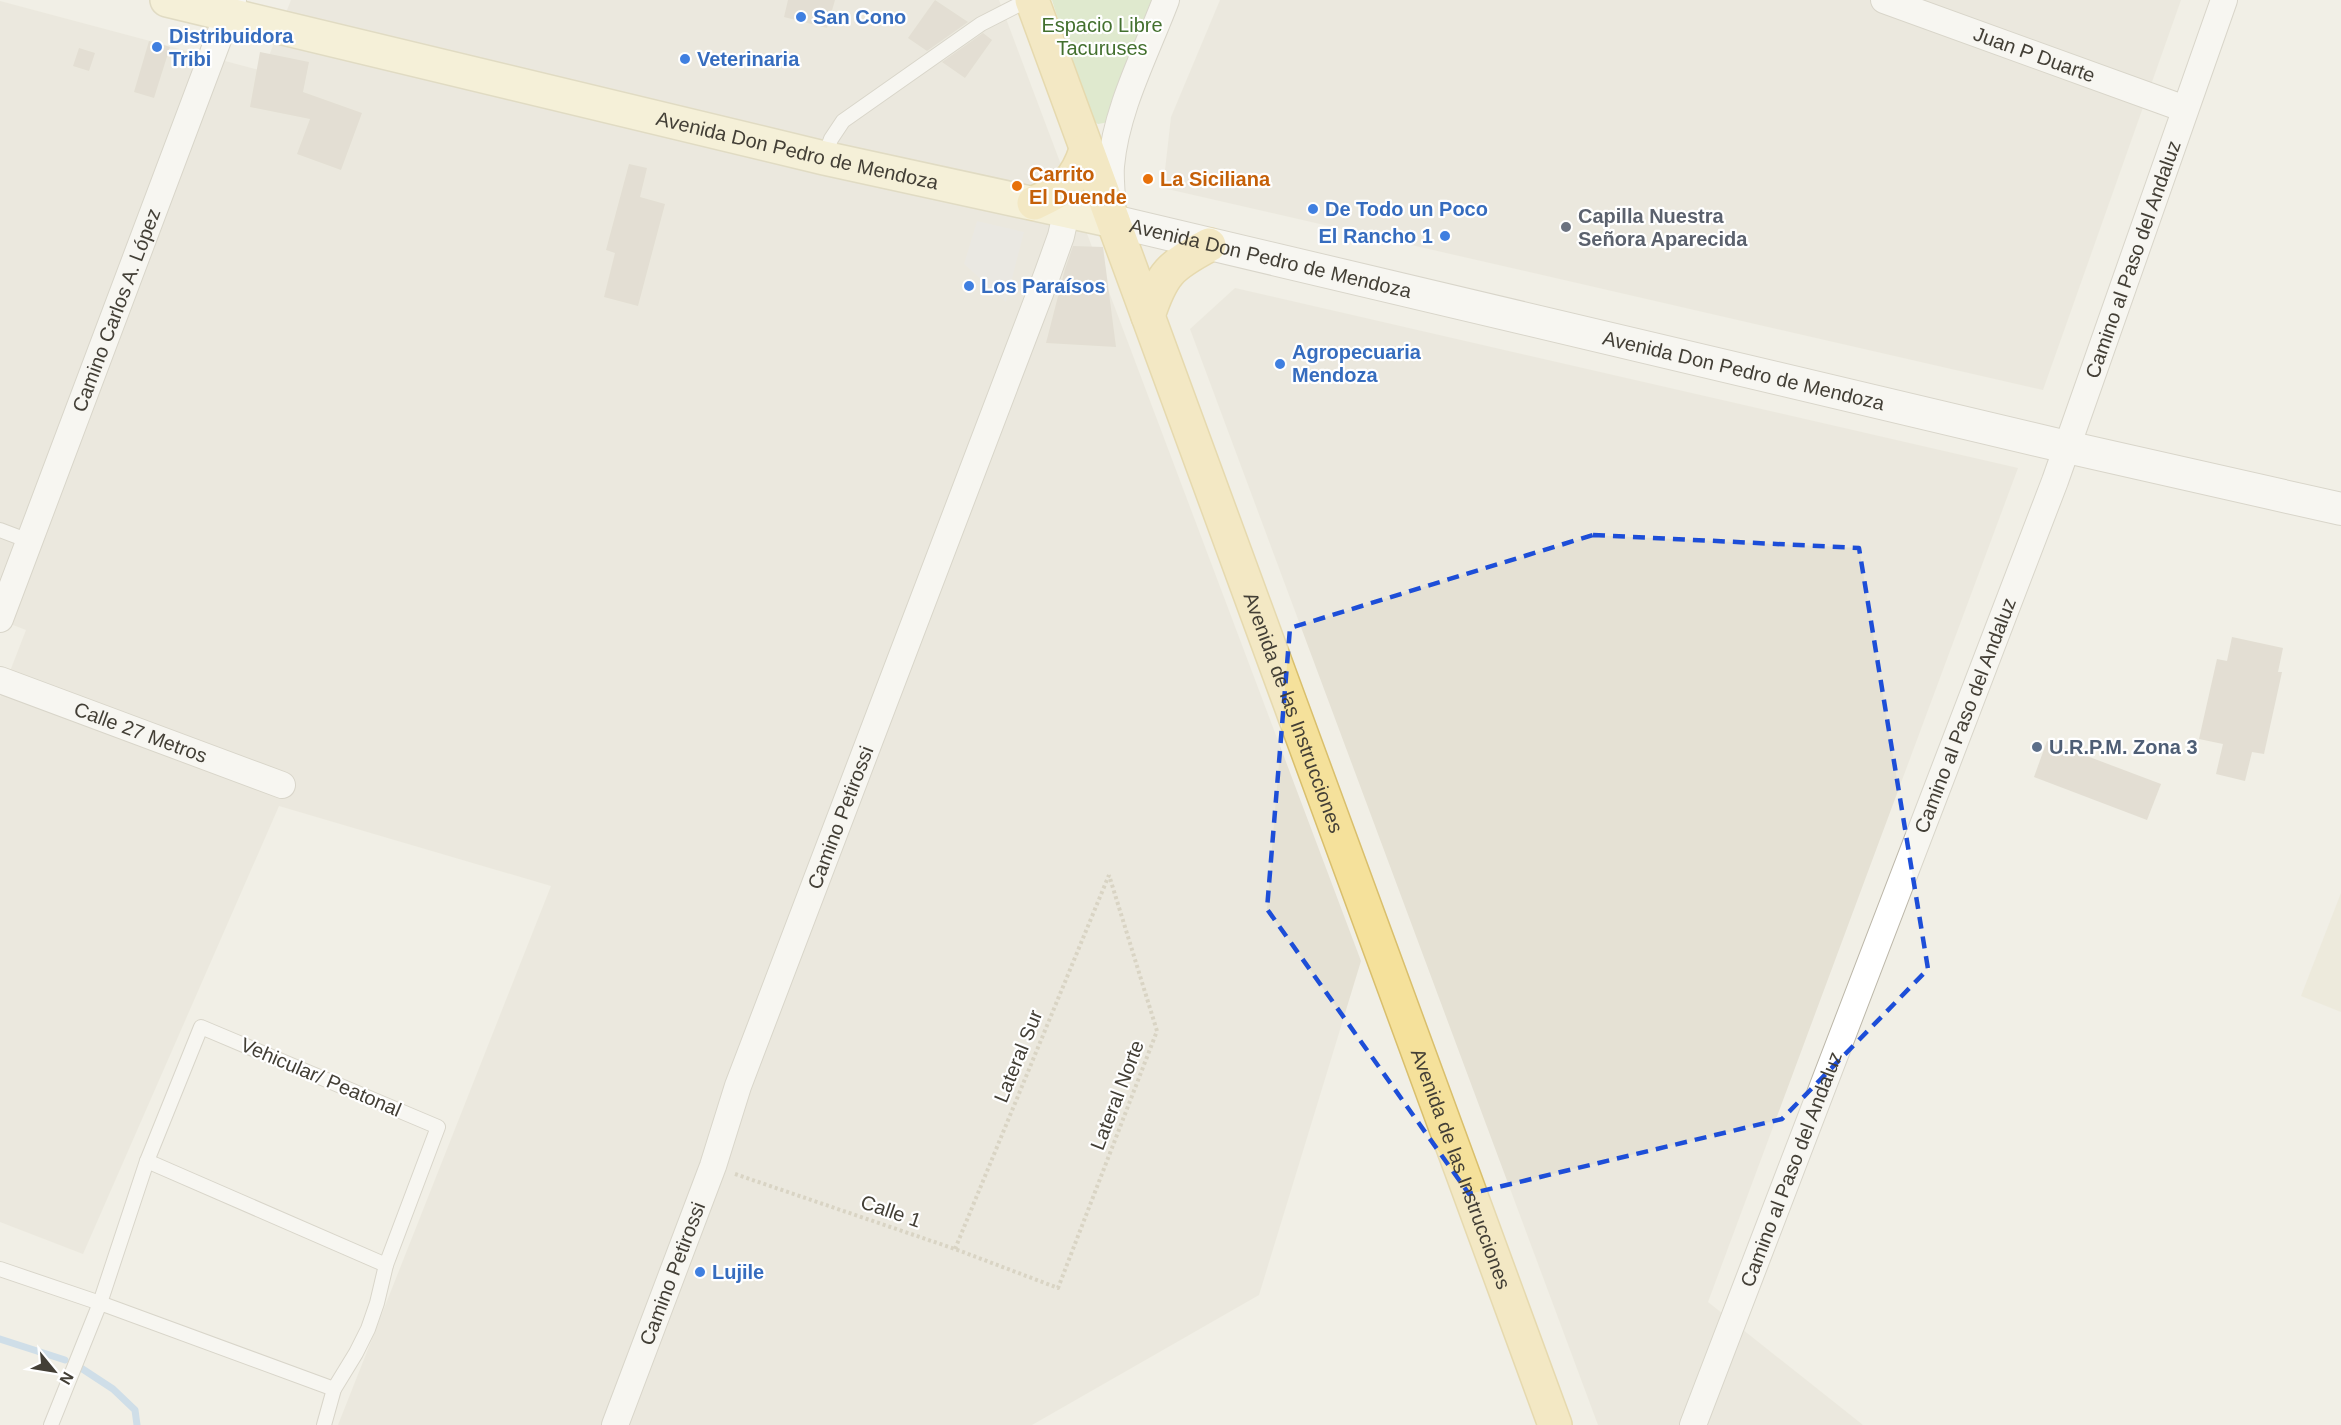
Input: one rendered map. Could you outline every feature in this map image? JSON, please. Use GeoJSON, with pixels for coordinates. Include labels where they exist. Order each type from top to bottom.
{"type":"FeatureCollection","features":[{"type":"Feature","properties":{"kind":"main road","name":"Avenida Don Pedro de Mendoza"},"geometry":{"type":"LineString","coordinates":[[167,0],[230,7],[824,158],[1035,202],[1113,221]]}},
{"type":"Feature","properties":{"kind":"main road","name":"Avenida de las Instrucciones"},"geometry":{"type":"LineString","coordinates":[[1030,0],[1555,1425]]}},
{"type":"Feature","properties":{"kind":"main road"},"geometry":{"type":"LineString","coordinates":[[1035,202],[1058,193],[1072,180],[1081,166],[1086,150]]}},
{"type":"Feature","properties":{"kind":"main road"},"geometry":{"type":"LineString","coordinates":[[1148,316],[1157,287],[1171,269],[1185,258],[1209,245]]}},
{"type":"Feature","properties":{"kind":"street"},"geometry":{"type":"LineString","coordinates":[[1113,221],[1111,167],[1114,145],[1127,100],[1166,0]]}},
{"type":"Feature","properties":{"kind":"street","name":"Juan P Duarte"},"geometry":{"type":"LineString","coordinates":[[1884,0],[2185,110]]}},
{"type":"Feature","properties":{"kind":"street","name":"Camino al Paso del Andaluz"},"geometry":{"type":"LineString","coordinates":[[1693,1425],[2067,447],[2224,0]]}},
{"type":"Feature","properties":{"kind":"street","name":"Camino Carlos A. López"},"geometry":{"type":"LineString","coordinates":[[0,619],[230,7]]}},
{"type":"Feature","properties":{"kind":"street","name":"Camino Petirossi"},"geometry":{"type":"LineString","coordinates":[[615,1425],[713,1166],[738,1086],[1061,237],[1067,209]]}},
{"type":"Feature","properties":{"kind":"street","name":"Avenida Don Pedro de Mendoza"},"geometry":{"type":"LineString","coordinates":[[1113,221],[2067,447],[2341,509]]}},
{"type":"Feature","properties":{"kind":"street","name":"Calle 27 Metros"},"geometry":{"type":"LineString","coordinates":[[0,680],[282,785]]}},
{"type":"Feature","properties":{"kind":"lane"},"geometry":{"type":"LineString","coordinates":[[824,158],[831,139],[843,121],[981,24],[1030,0]]}},
{"type":"Feature","properties":{"kind":"lane"},"geometry":{"type":"LineString","coordinates":[[0,530],[29,541]]}},
{"type":"Feature","properties":{"kind":"lane","name":"Vehicular/ Peatonal"},"geometry":{"type":"LineString","coordinates":[[51,1425],[100,1303],[147,1161],[201,1027],[438,1127],[386,1265],[368,1329],[334,1389],[324,1425]]}},
{"type":"Feature","properties":{"kind":"lane"},"geometry":{"type":"LineString","coordinates":[[147,1161],[386,1265]]}},
{"type":"Feature","properties":{"kind":"lane"},"geometry":{"type":"LineString","coordinates":[[0,1269],[100,1303],[334,1389]]}},
{"type":"Feature","properties":{"kind":"path","name":"Lateral Sur"},"geometry":{"type":"LineString","coordinates":[[955,1249],[1109,874]]}},
{"type":"Feature","properties":{"kind":"path","name":"Lateral Norte"},"geometry":{"type":"LineString","coordinates":[[1058,1288],[1157,1031],[1109,874]]}},
{"type":"Feature","properties":{"kind":"path","name":"Calle 1"},"geometry":{"type":"LineString","coordinates":[[713,1166],[955,1249],[1058,1288]]}},
{"type":"Feature","properties":{"kind":"highlighted area"},"geometry":{"type":"Polygon","coordinates":[[[1593,535],[1859,548],[1928,969],[1782,1119],[1469,1194],[1267,909],[1290,628],[1593,535]]]}},
{"type":"Feature","properties":{"kind":"shaded area"},"geometry":{"type":"Polygon","coordinates":[[[291,0],[999,0],[1361,961],[1259,1295],[1032,1425],[338,1425],[551,886],[279,806],[83,1254],[0,1222],[0,697],[26,630],[0,620],[0,1],[263,71],[291,0]]]}},
{"type":"Feature","properties":{"kind":"shaded area"},"geometry":{"type":"Polygon","coordinates":[[[1220,0],[2181,0],[2043,390],[1163,188],[1171,117],[1220,0]]]}},
{"type":"Feature","properties":{"kind":"shaded area"},"geometry":{"type":"Polygon","coordinates":[[[977,221],[1024,232],[1006,302],[964,264],[977,221]]]}},
{"type":"Feature","properties":{"kind":"shaded area"},"geometry":{"type":"Polygon","coordinates":[[[1235,288],[2018,468],[1708,1302],[1863,1425],[1598,1425],[1190,329],[1235,288]]]}},
{"type":"Feature","properties":{"kind":"shaded area"},"geometry":{"type":"Polygon","coordinates":[[[2341,893],[2341,1012],[2301,996],[2341,893]]]}},
{"type":"Feature","properties":{"kind":"green space","name":"Espacio Libre Tacuruses"},"geometry":{"type":"Polygon","coordinates":[[[1052,0],[1156,0],[1109,122],[1098,124],[1089,118],[1052,0]]]}},
{"type":"Feature","properties":{"kind":"building"},"geometry":{"type":"Polygon","coordinates":[[[788,0],[835,0],[827,28],[784,17],[788,0]]]}},
{"type":"Feature","properties":{"kind":"building"},"geometry":{"type":"Polygon","coordinates":[[[935,0],[968,22],[927,51],[908,38],[935,0]]]}},
{"type":"Feature","properties":{"kind":"building"},"geometry":{"type":"Polygon","coordinates":[[[983,33],[992,40],[965,78],[942,62],[983,33]]]}},
{"type":"Feature","properties":{"kind":"building"},"geometry":{"type":"Polygon","coordinates":[[[149,41],[170,47],[154,98],[134,92],[149,41]]]}},
{"type":"Feature","properties":{"kind":"building"},"geometry":{"type":"Polygon","coordinates":[[[79,48],[95,53],[89,71],[73,66],[79,48]]]}},
{"type":"Feature","properties":{"kind":"building"},"geometry":{"type":"Polygon","coordinates":[[[260,52],[309,62],[303,92],[362,113],[341,170],[297,154],[310,119],[250,107],[260,52]]]}},
{"type":"Feature","properties":{"kind":"building"},"geometry":{"type":"Polygon","coordinates":[[[629,164],[647,168],[640,197],[665,204],[638,306],[604,297],[615,253],[606,250],[629,164]]]}},
{"type":"Feature","properties":{"kind":"building"},"geometry":{"type":"Polygon","coordinates":[[[1073,246],[1103,247],[1116,347],[1046,343],[1073,246]]]}},
{"type":"Feature","properties":{"kind":"building"},"geometry":{"type":"Polygon","coordinates":[[[2232,637],[2283,648],[2278,672],[2282,672],[2264,754],[2252,752],[2245,781],[2216,774],[2223,744],[2199,739],[2217,659],[2227,661],[2232,637]]]}},
{"type":"Feature","properties":{"kind":"building"},"geometry":{"type":"Polygon","coordinates":[[[2047,741],[2161,784],[2147,820],[2034,777],[2047,741]]]}},
{"type":"Feature","properties":{"kind":"waterway"},"geometry":{"type":"LineString","coordinates":[[0,1339],[65,1360]]}},
{"type":"Feature","properties":{"kind":"waterway"},"geometry":{"type":"LineString","coordinates":[[81,1368],[113,1389],[135,1410],[137,1425]]}},
{"type":"Feature","properties":{"kind":"place","name":"San Cono"},"geometry":{"type":"Point","coordinates":[801,17]}},
{"type":"Feature","properties":{"kind":"place","name":"Distribuidora Tribi"},"geometry":{"type":"Point","coordinates":[157,47]}},
{"type":"Feature","properties":{"kind":"place","name":"Veterinaria"},"geometry":{"type":"Point","coordinates":[685,59]}},
{"type":"Feature","properties":{"kind":"place","name":"La Siciliana"},"geometry":{"type":"Point","coordinates":[1148,179]}},
{"type":"Feature","properties":{"kind":"place","name":"Carrito El Duende"},"geometry":{"type":"Point","coordinates":[1017,186]}},
{"type":"Feature","properties":{"kind":"place","name":"De Todo un Poco"},"geometry":{"type":"Point","coordinates":[1313,209]}},
{"type":"Feature","properties":{"kind":"place","name":"Capilla Nuestra Señora Aparecida"},"geometry":{"type":"Point","coordinates":[1566,227]}},
{"type":"Feature","properties":{"kind":"place","name":"El Rancho 1"},"geometry":{"type":"Point","coordinates":[1445,236]}},
{"type":"Feature","properties":{"kind":"place","name":"Los Paraísos"},"geometry":{"type":"Point","coordinates":[969,286]}},
{"type":"Feature","properties":{"kind":"place","name":"Agropecuaria Mendoza"},"geometry":{"type":"Point","coordinates":[1280,364]}},
{"type":"Feature","properties":{"kind":"place","name":"U.R.P.M. Zona 3"},"geometry":{"type":"Point","coordinates":[2037,747]}},
{"type":"Feature","properties":{"kind":"place","name":"Lujile"},"geometry":{"type":"Point","coordinates":[700,1272]}}]}
